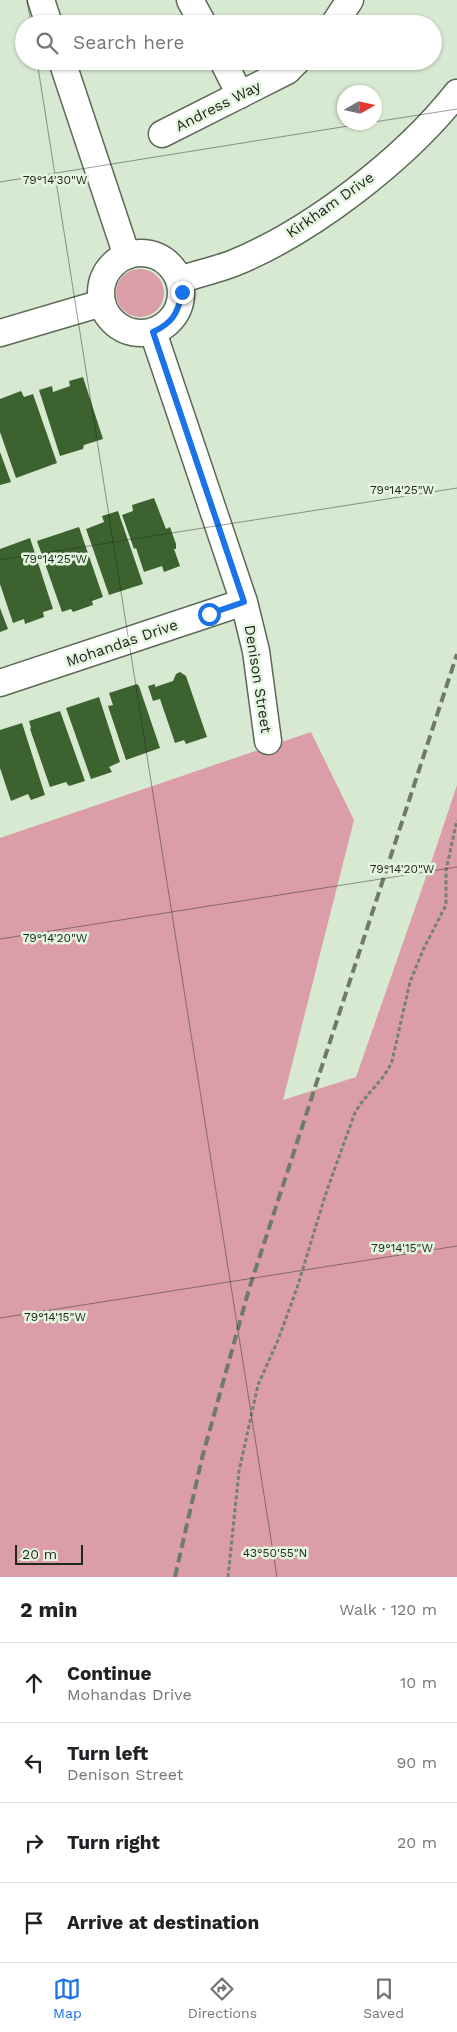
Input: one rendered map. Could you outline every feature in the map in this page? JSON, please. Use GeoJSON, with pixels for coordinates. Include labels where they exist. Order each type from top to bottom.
{"type":"FeatureCollection","features":[{"type":"Feature","properties":{"kind":"street"},"geometry":{"type":"LineString","coordinates":[[41,0],[46,15]]}},
{"type":"Feature","properties":{"kind":"street"},"geometry":{"type":"LineString","coordinates":[[190,0],[198,15]]}},
{"type":"Feature","properties":{"kind":"street"},"geometry":{"type":"LineString","coordinates":[[340,15],[350,0]]}},
{"type":"Feature","properties":{"kind":"street"},"geometry":{"type":"LineString","coordinates":[[65,70],[127,256]]}},
{"type":"Feature","properties":{"kind":"street"},"geometry":{"type":"LineString","coordinates":[[227,70],[240,95]]}},
{"type":"Feature","properties":{"kind":"street","name":"Andress Way"},"geometry":{"type":"LineString","coordinates":[[162,134],[288,70]]}},
{"type":"Feature","properties":{"kind":"street","name":"Kirkham Drive"},"geometry":{"type":"LineString","coordinates":[[179,280],[232,264],[281,240],[321,214],[373,176],[414,140],[457,93]]}},
{"type":"Feature","properties":{"kind":"street"},"geometry":{"type":"LineString","coordinates":[[136,253],[150,254],[162,259],[172,268],[179,280],[182,292],[174,317],[165,326],[153,332],[140,334],[127,331],[116,325],[107,315],[102,303],[101,290],[104,276],[112,265],[136,253]]}},
{"type":"Feature","properties":{"kind":"street"},"geometry":{"type":"LineString","coordinates":[[0,333],[102,303]]}},
{"type":"Feature","properties":{"kind":"street","name":"Denison Street"},"geometry":{"type":"LineString","coordinates":[[153,332],[244,602],[256,651],[268,741]]}},
{"type":"Feature","properties":{"kind":"street","name":"Mohandas Drive"},"geometry":{"type":"LineString","coordinates":[[0,684],[244,602]]}},
{"type":"Feature","properties":{"kind":"path"},"geometry":{"type":"LineString","coordinates":[[228,1577],[238,1480],[250,1415],[258,1385],[278,1340],[297,1288],[326,1193],[354,1115],[359,1105],[390,1066],[412,976],[422,950],[446,905],[446,870],[457,820]]}},
{"type":"Feature","properties":{"kind":"shaded area"},"geometry":{"type":"Polygon","coordinates":[[[135,269],[145,269],[157,276],[164,288],[164,298],[157,310],[145,317],[135,317],[127,313],[120,306],[116,298],[116,288],[120,280],[127,273],[135,269]]]}},
{"type":"Feature","properties":{"kind":"shaded area"},"geometry":{"type":"Polygon","coordinates":[[[311,732],[354,820],[283,1100],[356,1077],[457,785],[457,1577],[0,1577],[0,838],[311,732]]]}},
{"type":"Feature","properties":{"kind":"building"},"geometry":{"type":"Polygon","coordinates":[[[83,377],[103,439],[84,445],[83,449],[60,456],[39,390],[52,386],[53,392],[70,386],[69,381],[83,377]]]}},
{"type":"Feature","properties":{"kind":"building"},"geometry":{"type":"Polygon","coordinates":[[[21,391],[24,397],[33,394],[57,463],[16,478],[0,432],[0,399],[21,391]]]}},
{"type":"Feature","properties":{"kind":"building"},"geometry":{"type":"Polygon","coordinates":[[[0,452],[11,482],[0,485],[0,452]]]}},
{"type":"Feature","properties":{"kind":"building"},"geometry":{"type":"Polygon","coordinates":[[[154,498],[166,529],[170,527],[176,544],[176,549],[174,549],[180,566],[164,572],[162,566],[144,572],[122,515],[133,511],[132,505],[154,498]]]}},
{"type":"Feature","properties":{"kind":"building"},"geometry":{"type":"Polygon","coordinates":[[[118,511],[143,584],[109,595],[86,529],[104,522],[102,516],[118,511]]]}},
{"type":"Feature","properties":{"kind":"building"},"geometry":{"type":"Polygon","coordinates":[[[79,527],[103,597],[92,601],[93,605],[73,612],[71,609],[62,612],[37,541],[79,527]]]}},
{"type":"Feature","properties":{"kind":"building"},"geometry":{"type":"Polygon","coordinates":[[[30,538],[53,609],[43,612],[44,617],[25,624],[24,619],[13,623],[0,584],[0,549],[30,538]]]}},
{"type":"Feature","properties":{"kind":"building"},"geometry":{"type":"Polygon","coordinates":[[[0,608],[8,629],[0,632],[0,608]]]}},
{"type":"Feature","properties":{"kind":"building"},"geometry":{"type":"Polygon","coordinates":[[[180,672],[186,676],[207,737],[186,744],[184,740],[175,743],[160,699],[153,701],[148,686],[155,684],[155,687],[173,681],[176,674],[180,672]]]}},
{"type":"Feature","properties":{"kind":"building"},"geometry":{"type":"Polygon","coordinates":[[[137,684],[160,748],[126,760],[108,706],[113,705],[109,693],[137,684]]]}},
{"type":"Feature","properties":{"kind":"building"},"geometry":{"type":"Polygon","coordinates":[[[99,697],[120,762],[109,767],[112,772],[91,779],[66,708],[99,697]]]}},
{"type":"Feature","properties":{"kind":"building"},"geometry":{"type":"Polygon","coordinates":[[[60,711],[85,781],[69,786],[66,782],[50,787],[29,721],[60,711]]]}},
{"type":"Feature","properties":{"kind":"building"},"geometry":{"type":"Polygon","coordinates":[[[22,723],[45,795],[31,800],[28,794],[11,801],[0,768],[0,730],[22,723]]]}},
{"type":"Feature","properties":{"kind":"railway"},"geometry":{"type":"LineString","coordinates":[[175,1577],[202,1458],[249,1289],[457,654]]}},
{"type":"Feature","properties":{"kind":"route"},"geometry":{"type":"LineString","coordinates":[[182,292],[174,317],[165,326],[153,332],[244,602],[209,614]]}}]}
